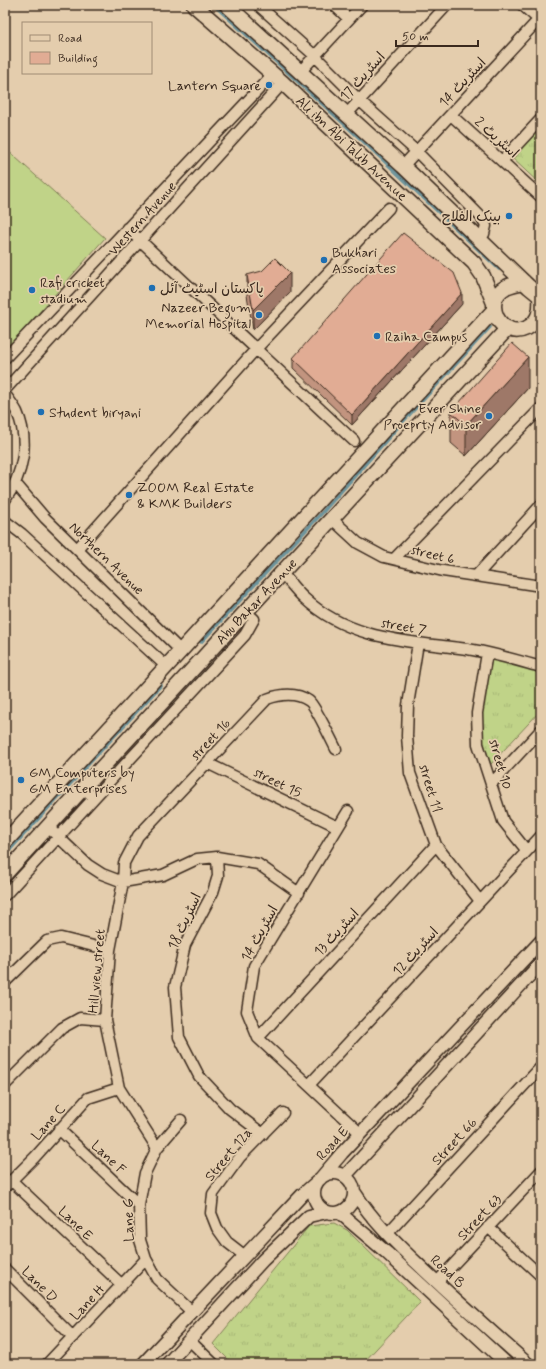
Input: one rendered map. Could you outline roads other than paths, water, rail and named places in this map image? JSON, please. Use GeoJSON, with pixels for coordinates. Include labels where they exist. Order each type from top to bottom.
{"type":"FeatureCollection","features":[{"type":"Feature","properties":{"kind":"main road","name":"Ali ibn Abi Talib Avenue"},"geometry":{"type":"LineString","coordinates":[[194,5],[278,79],[474,263],[483,276],[494,307]]}},
{"type":"Feature","properties":{"kind":"main road","name":"Ali ibn Abi Talib Avenue"},"geometry":{"type":"LineString","coordinates":[[227,5],[403,166],[524,282]]}},
{"type":"Feature","properties":{"kind":"main road"},"geometry":{"type":"LineString","coordinates":[[524,282],[541,296],[539,322],[524,329],[516,330],[508,328],[502,324],[497,318],[494,307],[497,296],[502,290],[508,286],[524,282]]}},
{"type":"Feature","properties":{"kind":"main road","name":"Abu Bakar Avenue"},"geometry":{"type":"LineString","coordinates":[[5,842],[167,667],[494,307]]}},
{"type":"Feature","properties":{"kind":"main road","name":"Abu Bakar Avenue"},"geometry":{"type":"LineString","coordinates":[[5,874],[508,328]]}},
{"type":"Feature","properties":{"kind":"street"},"geometry":{"type":"LineString","coordinates":[[258,5],[315,56],[359,100],[417,152],[482,217],[486,226],[484,234],[480,239]]}},
{"type":"Feature","properties":{"kind":"street"},"geometry":{"type":"LineString","coordinates":[[334,5],[349,19]]}},
{"type":"Feature","properties":{"kind":"street"},"geometry":{"type":"LineString","coordinates":[[300,72],[362,5]]}},
{"type":"Feature","properties":{"kind":"street","name":"اسٹریٹ 17"},"geometry":{"type":"LineString","coordinates":[[347,114],[447,5]]}},
{"type":"Feature","properties":{"kind":"street"},"geometry":{"type":"LineString","coordinates":[[522,5],[540,19]]}},
{"type":"Feature","properties":{"kind":"street","name":"اسٹریٹ 14"},"geometry":{"type":"LineString","coordinates":[[403,166],[540,19]]}},
{"type":"Feature","properties":{"kind":"street","name":"Western Avenue"},"geometry":{"type":"LineString","coordinates":[[5,358],[127,228],[278,79]]}},
{"type":"Feature","properties":{"kind":"street","name":"Western Avenue"},"geometry":{"type":"LineString","coordinates":[[5,390],[140,241],[278,79]]}},
{"type":"Feature","properties":{"kind":"street","name":"اسٹریٹ 2"},"geometry":{"type":"LineString","coordinates":[[451,115],[541,197]]}},
{"type":"Feature","properties":{"kind":"street"},"geometry":{"type":"LineString","coordinates":[[502,161],[541,119]]}},
{"type":"Feature","properties":{"kind":"street"},"geometry":{"type":"LineString","coordinates":[[77,549],[256,349],[390,208]]}},
{"type":"Feature","properties":{"kind":"street"},"geometry":{"type":"LineString","coordinates":[[127,228],[354,441]]}},
{"type":"Feature","properties":{"kind":"street"},"geometry":{"type":"LineString","coordinates":[[5,394],[17,412],[24,436],[23,460],[16,484],[5,500]]}},
{"type":"Feature","properties":{"kind":"street"},"geometry":{"type":"LineString","coordinates":[[394,559],[539,415]]}},
{"type":"Feature","properties":{"kind":"street","name":"Northern Avenue"},"geometry":{"type":"LineString","coordinates":[[16,484],[45,518],[181,651]]}},
{"type":"Feature","properties":{"kind":"street"},"geometry":{"type":"LineString","coordinates":[[476,576],[541,506]]}},
{"type":"Feature","properties":{"kind":"street","name":"street 6"},"geometry":{"type":"LineString","coordinates":[[332,519],[358,543],[384,556],[443,571],[541,586]]}},
{"type":"Feature","properties":{"kind":"street"},"geometry":{"type":"LineString","coordinates":[[5,521],[22,534],[167,667]]}},
{"type":"Feature","properties":{"kind":"street","name":"street 7"},"geometry":{"type":"LineString","coordinates":[[282,573],[304,598],[333,618],[357,631],[394,640],[475,650],[541,667]]}},
{"type":"Feature","properties":{"kind":"street"},"geometry":{"type":"LineString","coordinates":[[5,895],[245,635],[254,619],[246,612]]}},
{"type":"Feature","properties":{"kind":"street","name":"street 11"},"geometry":{"type":"LineString","coordinates":[[418,643],[408,705],[407,736],[410,773],[436,845],[480,901]]}},
{"type":"Feature","properties":{"kind":"street","name":"street 10"},"geometry":{"type":"LineString","coordinates":[[487,653],[477,713],[478,744],[503,820],[527,851]]}},
{"type":"Feature","properties":{"kind":"street","name":"street 16"},"geometry":{"type":"LineString","coordinates":[[123,882],[124,863],[138,836],[267,699],[280,695],[299,696],[311,701],[336,749]]}},
{"type":"Feature","properties":{"kind":"street"},"geometry":{"type":"LineString","coordinates":[[491,784],[541,730]]}},
{"type":"Feature","properties":{"kind":"street","name":"street 15"},"geometry":{"type":"LineString","coordinates":[[207,763],[338,827]]}},
{"type":"Feature","properties":{"kind":"street"},"geometry":{"type":"LineString","coordinates":[[84,787],[94,798]]}},
{"type":"Feature","properties":{"kind":"street","name":"اسٹریٹ 14"},"geometry":{"type":"LineString","coordinates":[[348,811],[254,966],[247,1011],[258,1038],[360,1133]]}},
{"type":"Feature","properties":{"kind":"street"},"geometry":{"type":"LineString","coordinates":[[48,827],[88,865],[102,874],[123,882],[163,875],[197,859],[217,857],[258,864],[299,893]]}},
{"type":"Feature","properties":{"kind":"street","name":"اسٹریٹ 12"},"geometry":{"type":"LineString","coordinates":[[309,1085],[541,836]]}},
{"type":"Feature","properties":{"kind":"street","name":"اسٹریٹ 13"},"geometry":{"type":"LineString","coordinates":[[258,1038],[436,845]]}},
{"type":"Feature","properties":{"kind":"street","name":"اسٹریٹ 18"},"geometry":{"type":"LineString","coordinates":[[217,857],[218,876],[213,892],[185,945],[175,987],[179,1037],[199,1076],[230,1109],[263,1134]]}},
{"type":"Feature","properties":{"kind":"street","name":"Hill view street"},"geometry":{"type":"LineString","coordinates":[[123,882],[110,950],[105,1020],[119,1088],[157,1148]]}},
{"type":"Feature","properties":{"kind":"street"},"geometry":{"type":"LineString","coordinates":[[5,982],[47,941],[61,938],[110,950]]}},
{"type":"Feature","properties":{"kind":"street","name":"Road E"},"geometry":{"type":"LineString","coordinates":[[144,1364],[303,1194],[320,1179],[360,1133],[541,941]]}},
{"type":"Feature","properties":{"kind":"street"},"geometry":{"type":"LineString","coordinates":[[345,1176],[541,963]]}},
{"type":"Feature","properties":{"kind":"street"},"geometry":{"type":"LineString","coordinates":[[7,1078],[62,1028],[80,1018],[105,1020]]}},
{"type":"Feature","properties":{"kind":"street","name":"Street 66"},"geometry":{"type":"LineString","coordinates":[[387,1234],[541,1066]]}},
{"type":"Feature","properties":{"kind":"street","name":"Lane C"},"geometry":{"type":"LineString","coordinates":[[8,1184],[35,1157],[88,1098],[119,1088]]}},
{"type":"Feature","properties":{"kind":"street","name":"Street 12a"},"geometry":{"type":"LineString","coordinates":[[245,1256],[227,1242],[217,1228],[211,1213],[213,1194],[240,1157],[284,1113]]}},
{"type":"Feature","properties":{"kind":"street","name":"Lane G"},"geometry":{"type":"LineString","coordinates":[[181,1120],[157,1148],[145,1173],[140,1205],[140,1240],[146,1259],[157,1279],[192,1312]]}},
{"type":"Feature","properties":{"kind":"street","name":"Lane F"},"geometry":{"type":"LineString","coordinates":[[60,1129],[140,1205]]}},
{"type":"Feature","properties":{"kind":"street"},"geometry":{"type":"LineString","coordinates":[[167,1364],[263,1260],[309,1216],[327,1212],[340,1213],[351,1205],[354,1200],[354,1186],[350,1180],[339,1173],[326,1175],[316,1184],[314,1198],[317,1204],[327,1212]]}},
{"type":"Feature","properties":{"kind":"street","name":"Street 63"},"geometry":{"type":"LineString","coordinates":[[437,1282],[540,1174]]}},
{"type":"Feature","properties":{"kind":"street","name":"Lane E"},"geometry":{"type":"LineString","coordinates":[[8,1184],[122,1286]]}},
{"type":"Feature","properties":{"kind":"street","name":"Road B"},"geometry":{"type":"LineString","coordinates":[[355,1193],[366,1210],[387,1234],[437,1282],[528,1364]]}},
{"type":"Feature","properties":{"kind":"street","name":"Road B"},"geometry":{"type":"LineString","coordinates":[[340,1213],[387,1253],[507,1364]]}},
{"type":"Feature","properties":{"kind":"street"},"geometry":{"type":"LineString","coordinates":[[488,1227],[541,1276]]}},
{"type":"Feature","properties":{"kind":"street","name":"Lane H"},"geometry":{"type":"LineString","coordinates":[[46,1364],[122,1286],[146,1259]]}},
{"type":"Feature","properties":{"kind":"street","name":"Lane D"},"geometry":{"type":"LineString","coordinates":[[5,1269],[73,1337]]}},
{"type":"Feature","properties":{"kind":"street"},"geometry":{"type":"LineString","coordinates":[[189,1340],[214,1364]]}},
{"type":"Feature","properties":{"kind":"waterway"},"geometry":{"type":"LineString","coordinates":[[214,5],[364,142],[499,269]]}},
{"type":"Feature","properties":{"kind":"waterway"},"geometry":{"type":"LineString","coordinates":[[201,642],[321,514],[397,428],[490,327]]}},
{"type":"Feature","properties":{"kind":"waterway"},"geometry":{"type":"LineString","coordinates":[[5,855],[161,685]]}},
{"type":"Feature","properties":{"kind":"place","name":"Lantern Square"},"geometry":{"type":"Point","coordinates":[269,85]}},
{"type":"Feature","properties":{"kind":"place","name":"بینک الفلاح"},"geometry":{"type":"Point","coordinates":[509,216]}},
{"type":"Feature","properties":{"kind":"place","name":"Bukhari Associates"},"geometry":{"type":"Point","coordinates":[324,260]}},
{"type":"Feature","properties":{"kind":"place","name":"پاکستان اسٹیٹ آئل"},"geometry":{"type":"Point","coordinates":[152,288]}},
{"type":"Feature","properties":{"kind":"place","name":"Rafi cricket stadium"},"geometry":{"type":"Point","coordinates":[32,290]}},
{"type":"Feature","properties":{"kind":"place","name":"Nazeer Begum Memorial Hospital"},"geometry":{"type":"Point","coordinates":[259,315]}},
{"type":"Feature","properties":{"kind":"place","name":"Raiha Campus"},"geometry":{"type":"Point","coordinates":[377,336]}},
{"type":"Feature","properties":{"kind":"place","name":"Student biryani"},"geometry":{"type":"Point","coordinates":[41,412]}},
{"type":"Feature","properties":{"kind":"place","name":"Ever Shine Proeprty Advisor"},"geometry":{"type":"Point","coordinates":[489,416]}},
{"type":"Feature","properties":{"kind":"place","name":"ZOOM Real Estate & KMK Builders"},"geometry":{"type":"Point","coordinates":[129,495]}},
{"type":"Feature","properties":{"kind":"place","name":"GM Computers by GM Enterprises"},"geometry":{"type":"Point","coordinates":[21,780]}}]}
